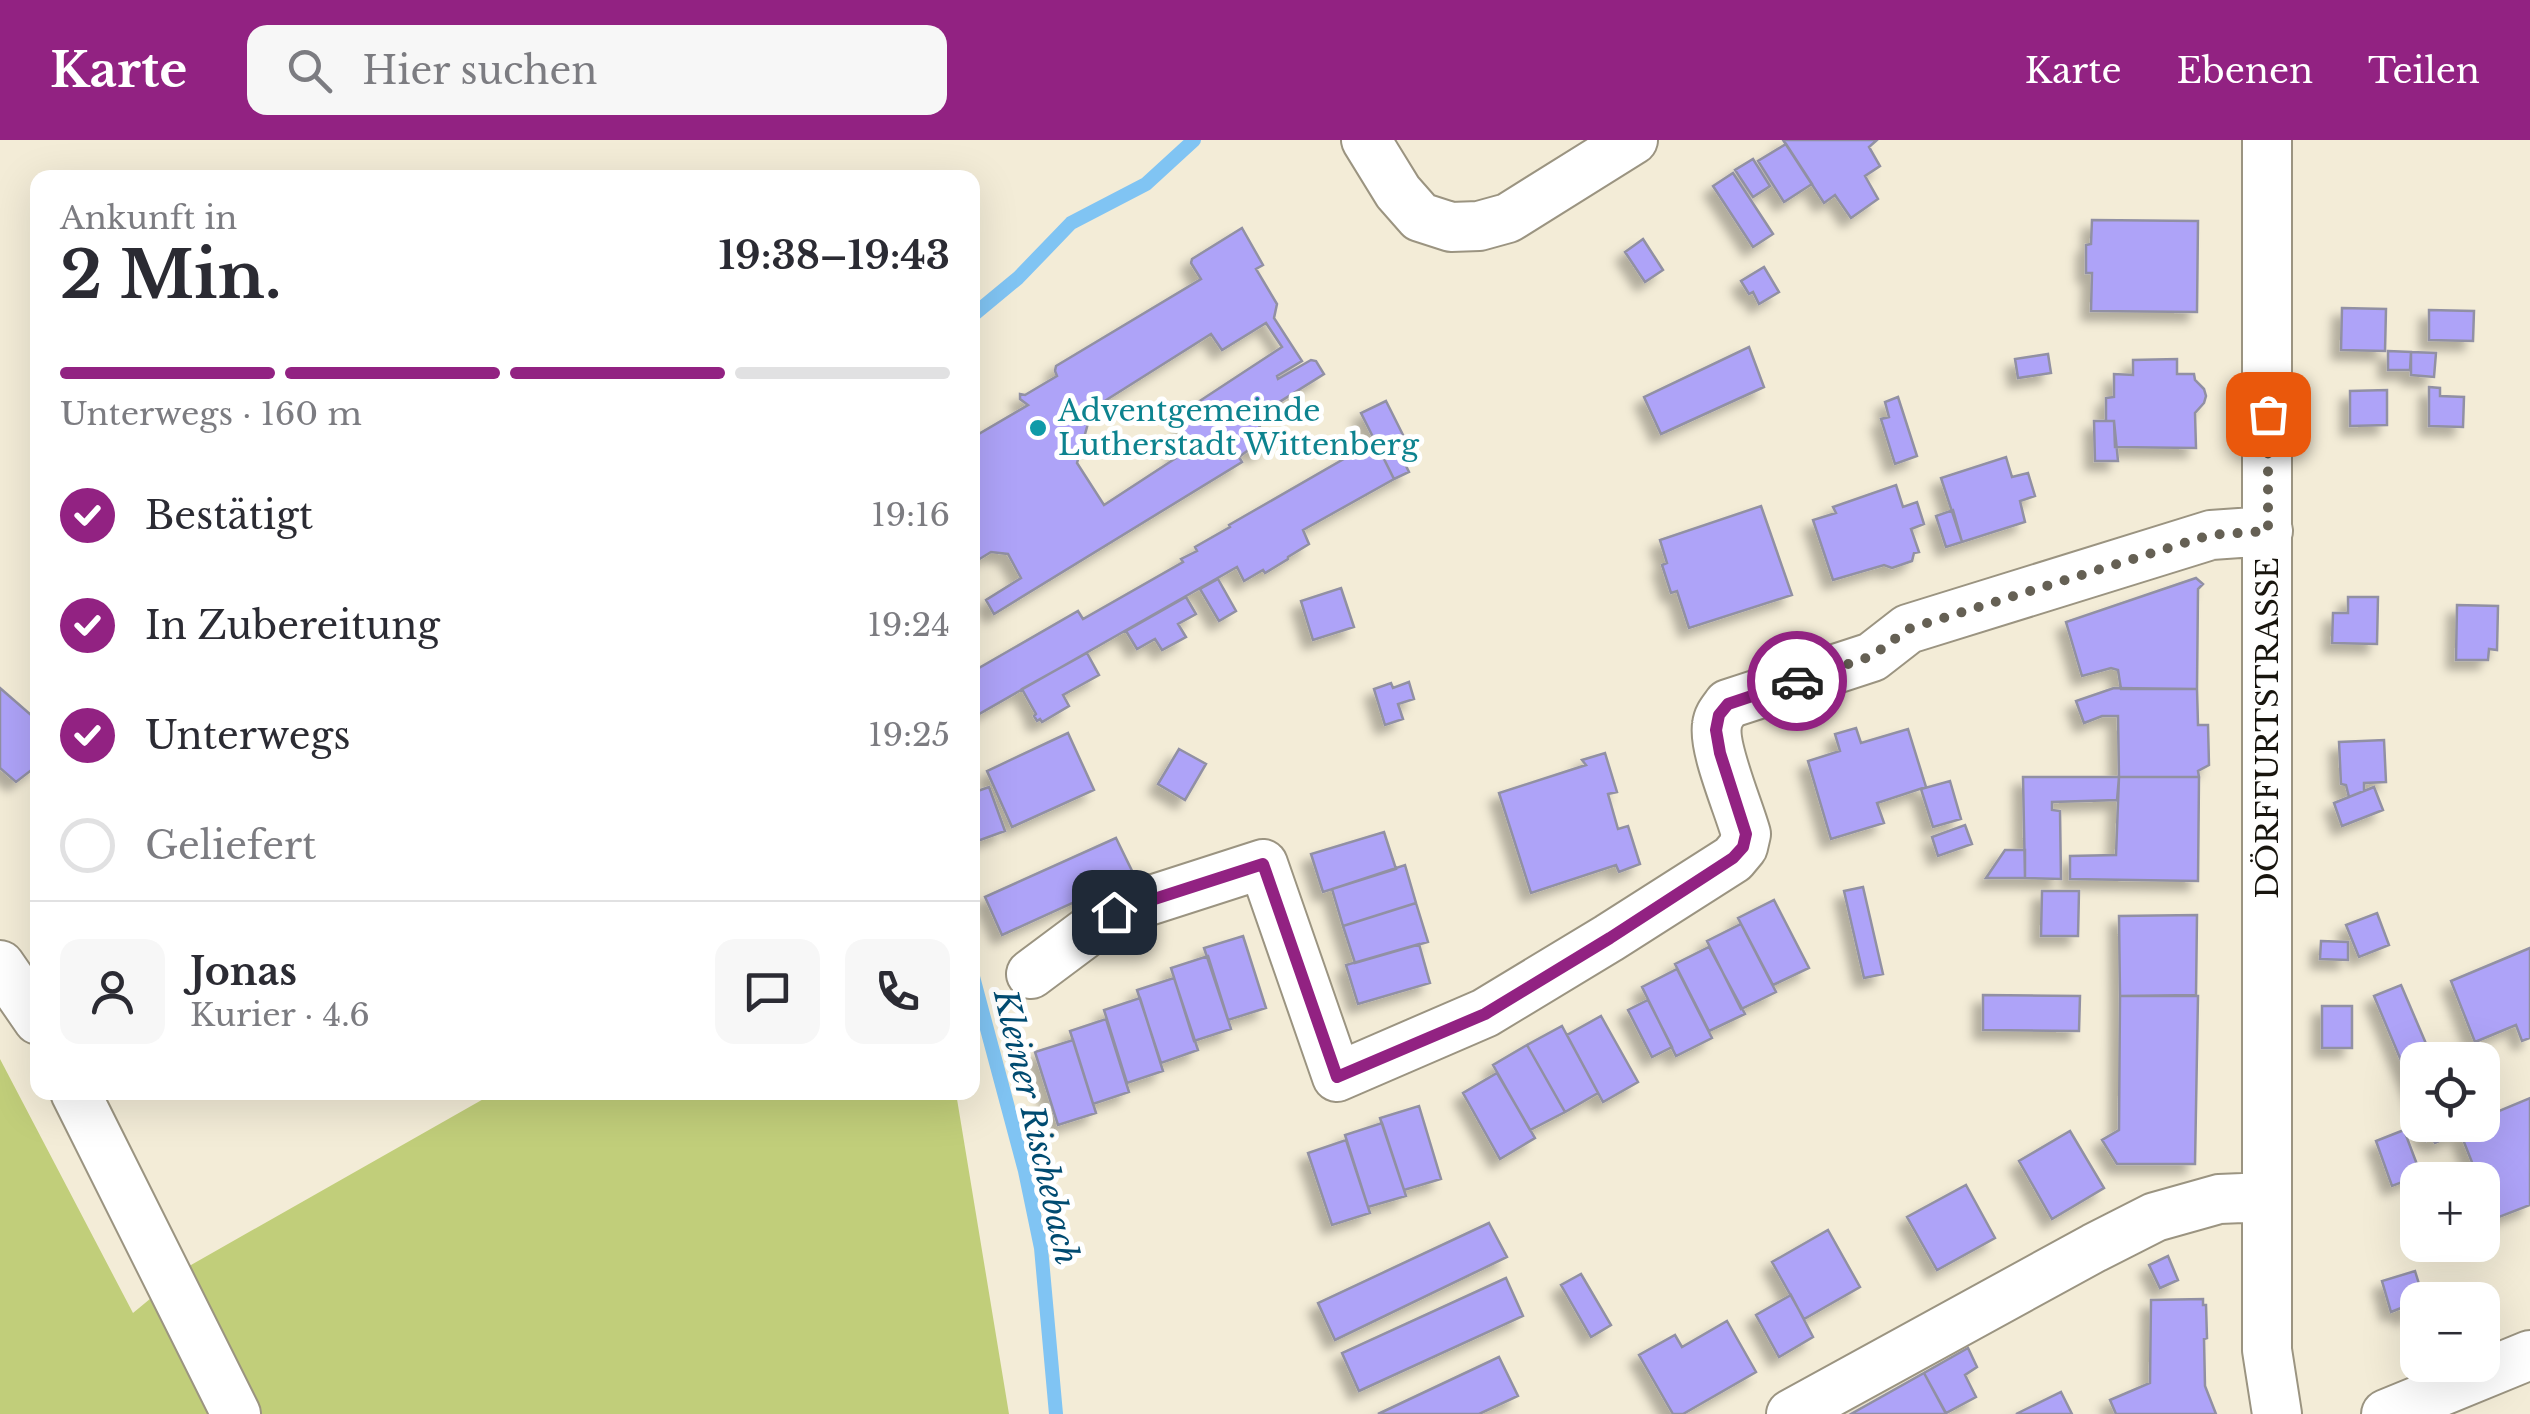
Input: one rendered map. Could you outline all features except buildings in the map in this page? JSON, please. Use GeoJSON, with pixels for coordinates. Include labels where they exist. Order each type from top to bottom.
{"type":"FeatureCollection","features":[{"type":"Feature","properties":{"kind":"street"},"geometry":{"type":"LineString","coordinates":[[1366,140],[1398,192],[1420,216],[1451,227],[1479,226],[1508,218],[1632,140]]}},
{"type":"Feature","properties":{"kind":"street","name":"DÖRFFURTSTRASSE"},"geometry":{"type":"LineString","coordinates":[[2267,140],[2267,1350],[2277,1414]]}},
{"type":"Feature","properties":{"kind":"street"},"geometry":{"type":"LineString","coordinates":[[1030,974],[1114,912],[1263,864],[1337,1077],[1485,1014],[1733,858],[1743,847],[1746,834],[1716,730],[1719,715],[1728,704],[1872,656],[1908,629],[2210,535],[2268,531]]}},
{"type":"Feature","properties":{"kind":"street"},"geometry":{"type":"LineString","coordinates":[[80,1100],[236,1414]]}},
{"type":"Feature","properties":{"kind":"street"},"geometry":{"type":"LineString","coordinates":[[1791,1414],[2155,1216],[2220,1199],[2267,1197]]}},
{"type":"Feature","properties":{"kind":"street"},"geometry":{"type":"LineString","coordinates":[[2386,1414],[2530,1355]]}},
{"type":"Feature","properties":{"kind":"green space"},"geometry":{"type":"Polygon","coordinates":[[[0,1059],[133,1313],[191,1265],[482,1100],[957,1100],[1009,1414],[0,1414],[0,1059]]]}},
{"type":"Feature","properties":{"kind":"waterway","name":"Kleiner Rischebach"},"geometry":{"type":"LineString","coordinates":[[980,309],[1018,278],[1071,223],[1146,184],[1194,140]]}},
{"type":"Feature","properties":{"kind":"waterway","name":"Kleiner Rischebach"},"geometry":{"type":"LineString","coordinates":[[980,1003],[1025,1171],[1041,1248],[1056,1414]]}},
{"type":"Feature","properties":{"kind":"way so far"},"geometry":{"type":"LineString","coordinates":[[1797,681],[1872,656],[1908,629],[2210,535],[2268,531],[2268,414]]}},
{"type":"Feature","properties":{"kind":"place","name":"Adventgemeinde Lutherstadt Wittenberg"},"geometry":{"type":"Point","coordinates":[1038,428]}},
{"type":"Feature","properties":{"kind":"route"},"geometry":{"type":"LineString","coordinates":[[1114,912],[1263,864],[1337,1077],[1485,1014],[1733,858],[1743,847],[1746,834],[1720,753],[1716,730],[1719,715],[1728,704],[1797,681]]}}]}
